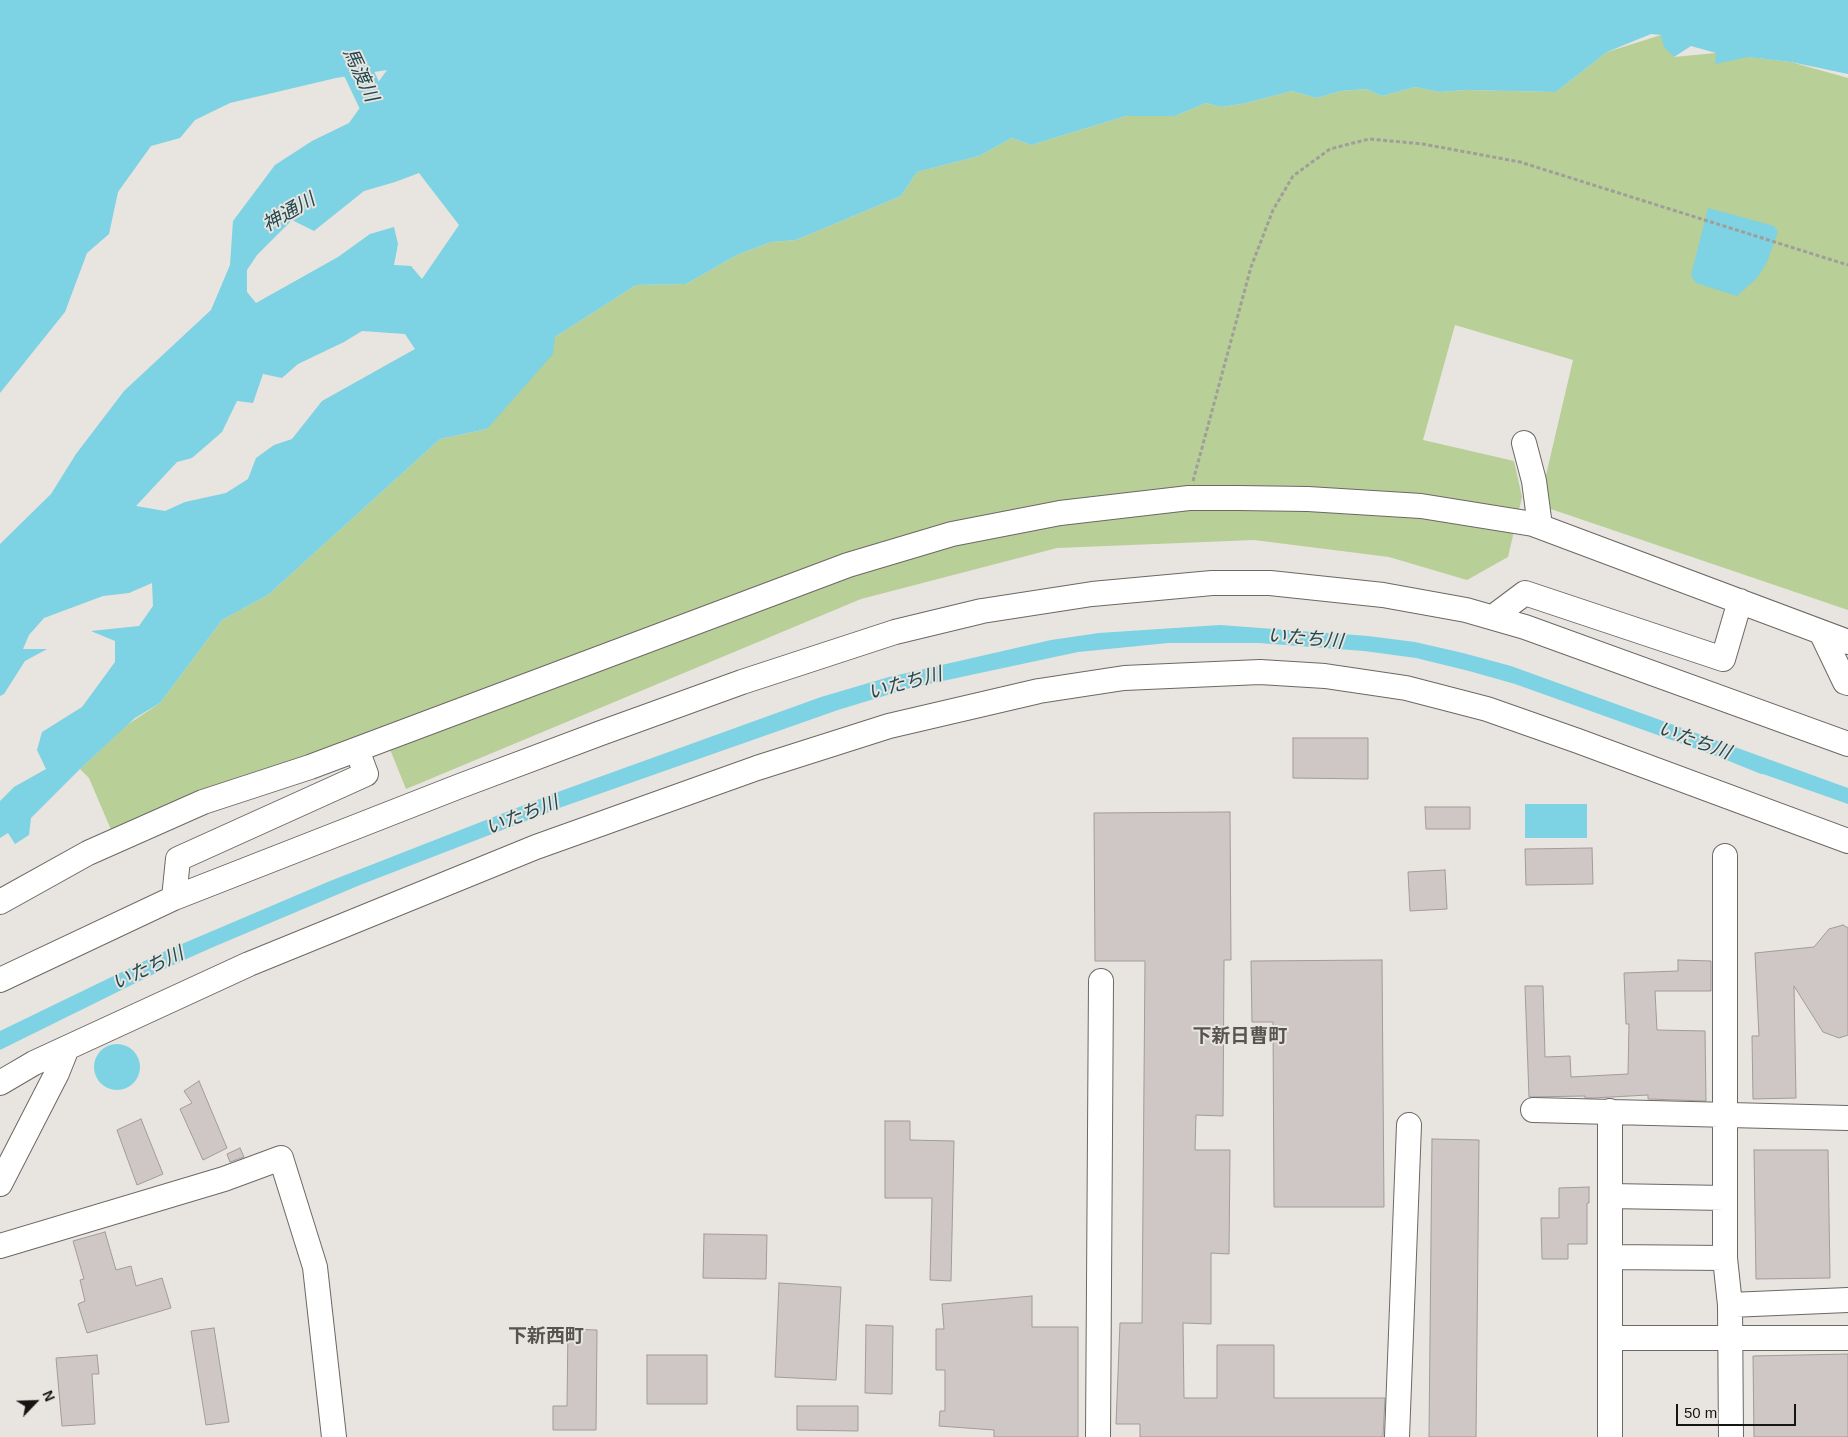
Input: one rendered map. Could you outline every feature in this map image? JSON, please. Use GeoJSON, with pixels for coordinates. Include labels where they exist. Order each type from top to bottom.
{"type":"FeatureCollection","features":[{"type":"Feature","properties":{"kind":"street"},"geometry":{"type":"LineString","coordinates":[[1524,443],[1534,481],[1540,526]]}},
{"type":"Feature","properties":{"kind":"street"},"geometry":{"type":"LineString","coordinates":[[0,902],[88,854],[202,802],[357,750],[848,565],[952,534],[1060,513],[1189,498],[1308,499],[1421,506],[1533,524],[1848,642]]}},
{"type":"Feature","properties":{"kind":"street"},"geometry":{"type":"LineString","coordinates":[[0,980],[174,898],[513,766],[742,682],[895,632],[982,611],[1092,594],[1212,583],[1270,583],[1383,595],[1466,610],[1525,626],[1848,744]]}},
{"type":"Feature","properties":{"kind":"street"},"geometry":{"type":"LineString","coordinates":[[1493,618],[1525,593],[1723,659],[1740,601]]}},
{"type":"Feature","properties":{"kind":"street"},"geometry":{"type":"LineString","coordinates":[[1820,632],[1848,683]]}},
{"type":"Feature","properties":{"kind":"street"},"geometry":{"type":"LineString","coordinates":[[0,1083],[34,1063],[249,964],[536,847],[757,768],[888,726],[1039,691],[1124,678],[1260,672],[1324,676],[1406,688],[1487,709],[1848,842]]}},
{"type":"Feature","properties":{"kind":"street"},"geometry":{"type":"LineString","coordinates":[[174,898],[178,858],[366,774],[357,750]]}},
{"type":"Feature","properties":{"kind":"street"},"geometry":{"type":"LineString","coordinates":[[1725,856],[1725,1258],[1730,1305],[1730,1437]]}},
{"type":"Feature","properties":{"kind":"street"},"geometry":{"type":"LineString","coordinates":[[1098,1437],[1101,980]]}},
{"type":"Feature","properties":{"kind":"street"},"geometry":{"type":"LineString","coordinates":[[0,1184],[57,1073],[67,1048]]}},
{"type":"Feature","properties":{"kind":"street"},"geometry":{"type":"LineString","coordinates":[[1533,1110],[1848,1118]]}},
{"type":"Feature","properties":{"kind":"street"},"geometry":{"type":"LineString","coordinates":[[1610,1111],[1610,1437]]}},
{"type":"Feature","properties":{"kind":"street"},"geometry":{"type":"LineString","coordinates":[[1397,1437],[1409,1125]]}},
{"type":"Feature","properties":{"kind":"street"},"geometry":{"type":"LineString","coordinates":[[0,1246],[224,1179],[282,1158],[315,1267],[334,1437]]}},
{"type":"Feature","properties":{"kind":"street"},"geometry":{"type":"LineString","coordinates":[[1610,1196],[1725,1198]]}},
{"type":"Feature","properties":{"kind":"street"},"geometry":{"type":"LineString","coordinates":[[1610,1257],[1725,1258]]}},
{"type":"Feature","properties":{"kind":"street"},"geometry":{"type":"LineString","coordinates":[[1730,1305],[1848,1300]]}},
{"type":"Feature","properties":{"kind":"street"},"geometry":{"type":"LineString","coordinates":[[1610,1338],[1848,1338]]}},
{"type":"Feature","properties":{"kind":"path"},"geometry":{"type":"LineString","coordinates":[[1189,498],[1251,267],[1273,210],[1293,176],[1330,149],[1368,139],[1423,144],[1520,162],[1848,264]]}},
{"type":"Feature","properties":{"kind":"green space"},"geometry":{"type":"Polygon","coordinates":[[[1661,35],[1674,57],[1716,53],[1791,62],[1848,78],[1848,610],[1539,505],[1573,360],[1455,325],[1423,440],[1514,461],[1522,497],[1508,557],[1467,580],[1389,557],[1254,540],[1057,548],[861,599],[406,789],[381,727],[112,832],[89,778],[80,769],[127,725],[160,703],[222,620],[268,595],[440,439],[487,429],[555,337],[636,285],[686,284],[737,255],[771,242],[796,240],[901,196],[917,172],[979,156],[1012,138],[1031,145],[1126,116],[1175,116],[1206,103],[1221,107],[1242,104],[1292,91],[1317,98],[1341,91],[1366,89],[1382,96],[1415,87],[1440,92],[1466,90],[1556,92],[1607,52],[1661,35]]]}},
{"type":"Feature","properties":{"kind":"water","name":"神通川"},"geometry":{"type":"Polygon","coordinates":[[[0,0],[1848,0],[1848,74],[1791,62],[1748,57],[1715,64],[1716,53],[1691,46],[1674,57],[1664,47],[1661,35],[1651,34],[1607,52],[1556,92],[1466,90],[1440,92],[1415,87],[1382,96],[1366,89],[1341,91],[1317,98],[1292,91],[1242,104],[1221,107],[1206,103],[1175,116],[1126,116],[1031,145],[1012,138],[979,156],[917,172],[901,196],[796,240],[771,242],[737,255],[686,284],[636,285],[555,337],[553,354],[487,429],[440,439],[268,595],[222,620],[160,703],[135,718],[80,769],[31,818],[29,835],[15,844],[8,833],[0,838],[0,801],[14,787],[46,769],[37,750],[42,732],[82,707],[115,662],[115,641],[91,631],[139,626],[153,606],[152,583],[129,593],[103,596],[44,618],[29,635],[23,649],[47,649],[25,661],[4,694],[0,696],[0,544],[51,494],[76,454],[124,391],[211,310],[230,265],[233,221],[275,165],[312,141],[349,123],[387,70],[336,78],[230,103],[195,120],[180,138],[151,146],[118,192],[109,234],[87,253],[65,312],[0,393],[0,0]],[[419,173],[364,191],[314,231],[292,220],[257,255],[247,270],[247,292],[256,303],[338,257],[370,234],[394,227],[398,244],[394,265],[411,266],[422,279],[459,225],[419,173]],[[362,331],[344,342],[298,364],[282,378],[263,374],[253,403],[237,401],[222,432],[192,458],[177,462],[136,506],[165,511],[185,502],[226,493],[248,479],[256,458],[274,445],[292,439],[322,401],[415,349],[405,334],[362,331]]]}},
{"type":"Feature","properties":{"kind":"water"},"geometry":{"type":"Polygon","coordinates":[[[1708,208],[1774,226],[1778,232],[1767,262],[1758,277],[1737,296],[1696,283],[1691,275],[1708,208]]]}},
{"type":"Feature","properties":{"kind":"water","name":"いたち川"},"geometry":{"type":"Polygon","coordinates":[[[1220,625],[1368,636],[1415,642],[1511,666],[1848,788],[1848,804],[1515,684],[1416,658],[1364,651],[1259,643],[1168,643],[1078,652],[910,688],[838,710],[562,807],[360,885],[211,948],[162,970],[0,1050],[0,1031],[163,952],[330,881],[555,793],[821,697],[889,677],[1051,640],[1099,633],[1220,625]]]}},
{"type":"Feature","properties":{"kind":"water"},"geometry":{"type":"Polygon","coordinates":[[[1525,804],[1587,804],[1587,838],[1525,838],[1525,804]]]}},
{"type":"Feature","properties":{"kind":"water"},"geometry":{"type":"Polygon","coordinates":[[[117,1044],[130,1048],[136,1054],[140,1067],[136,1080],[130,1086],[117,1090],[104,1086],[98,1080],[94,1067],[98,1054],[104,1048],[117,1044]]]}},
{"type":"Feature","properties":{"kind":"building"},"geometry":{"type":"Polygon","coordinates":[[[1293,738],[1368,738],[1368,779],[1293,778],[1293,738]]]}},
{"type":"Feature","properties":{"kind":"building"},"geometry":{"type":"Polygon","coordinates":[[[1425,807],[1470,807],[1470,829],[1426,829],[1425,807]]]}},
{"type":"Feature","properties":{"kind":"building"},"geometry":{"type":"Polygon","coordinates":[[[1230,812],[1231,960],[1224,960],[1223,1116],[1196,1115],[1195,1150],[1230,1150],[1229,1254],[1211,1253],[1211,1324],[1183,1323],[1184,1398],[1217,1398],[1217,1345],[1274,1345],[1274,1398],[1385,1398],[1383,1437],[1140,1437],[1140,1424],[1116,1424],[1120,1323],[1142,1323],[1145,961],[1095,961],[1094,813],[1230,812]]]}},
{"type":"Feature","properties":{"kind":"building"},"geometry":{"type":"Polygon","coordinates":[[[1592,848],[1593,884],[1526,885],[1525,849],[1592,848]]]}},
{"type":"Feature","properties":{"kind":"building"},"geometry":{"type":"Polygon","coordinates":[[[1445,870],[1447,909],[1410,911],[1408,872],[1445,870]]]}},
{"type":"Feature","properties":{"kind":"building"},"geometry":{"type":"Polygon","coordinates":[[[1843,925],[1848,928],[1848,1035],[1839,1038],[1823,1032],[1794,986],[1796,1098],[1753,1099],[1752,1036],[1759,1036],[1755,953],[1814,947],[1829,929],[1843,925]]]}},
{"type":"Feature","properties":{"kind":"building"},"geometry":{"type":"Polygon","coordinates":[[[1382,960],[1384,1207],[1274,1207],[1273,1022],[1252,1022],[1251,961],[1382,960]]]}},
{"type":"Feature","properties":{"kind":"building"},"geometry":{"type":"Polygon","coordinates":[[[1678,960],[1711,961],[1711,991],[1655,991],[1657,1030],[1705,1031],[1706,1101],[1648,1099],[1648,1095],[1593,1098],[1585,1098],[1585,1096],[1529,1097],[1525,986],[1543,986],[1545,1057],[1570,1056],[1571,1077],[1628,1074],[1629,1024],[1626,1024],[1624,973],[1678,971],[1678,960]]]}},
{"type":"Feature","properties":{"kind":"building"},"geometry":{"type":"Polygon","coordinates":[[[199,1081],[227,1148],[203,1160],[180,1109],[192,1103],[184,1091],[199,1081]]]}},
{"type":"Feature","properties":{"kind":"building"},"geometry":{"type":"Polygon","coordinates":[[[141,1119],[163,1174],[137,1185],[117,1130],[141,1119]]]}},
{"type":"Feature","properties":{"kind":"building"},"geometry":{"type":"Polygon","coordinates":[[[885,1121],[910,1121],[910,1140],[954,1141],[951,1281],[930,1280],[932,1198],[885,1198],[885,1121]]]}},
{"type":"Feature","properties":{"kind":"building"},"geometry":{"type":"Polygon","coordinates":[[[1432,1139],[1479,1140],[1476,1437],[1429,1437],[1432,1139]]]}},
{"type":"Feature","properties":{"kind":"building"},"geometry":{"type":"Polygon","coordinates":[[[240,1148],[244,1157],[230,1162],[227,1154],[240,1148]]]}},
{"type":"Feature","properties":{"kind":"building"},"geometry":{"type":"Polygon","coordinates":[[[1754,1150],[1828,1150],[1830,1278],[1756,1279],[1754,1150]]]}},
{"type":"Feature","properties":{"kind":"building"},"geometry":{"type":"Polygon","coordinates":[[[1589,1187],[1587,1244],[1568,1244],[1568,1259],[1542,1259],[1541,1218],[1559,1218],[1559,1188],[1589,1187]]]}},
{"type":"Feature","properties":{"kind":"building"},"geometry":{"type":"Polygon","coordinates":[[[105,1232],[116,1270],[131,1266],[136,1286],[162,1278],[171,1308],[87,1333],[78,1304],[85,1301],[80,1280],[84,1279],[73,1241],[105,1232]]]}},
{"type":"Feature","properties":{"kind":"building"},"geometry":{"type":"Polygon","coordinates":[[[704,1234],[767,1235],[766,1279],[703,1278],[704,1234]]]}},
{"type":"Feature","properties":{"kind":"building"},"geometry":{"type":"Polygon","coordinates":[[[779,1283],[841,1287],[836,1380],[775,1377],[779,1283]]]}},
{"type":"Feature","properties":{"kind":"building"},"geometry":{"type":"Polygon","coordinates":[[[1032,1296],[1032,1327],[1078,1327],[1078,1437],[994,1437],[994,1430],[939,1426],[940,1411],[945,1411],[945,1370],[936,1370],[936,1329],[944,1329],[942,1304],[1032,1296]]]}},
{"type":"Feature","properties":{"kind":"building"},"geometry":{"type":"Polygon","coordinates":[[[866,1325],[893,1326],[892,1394],[865,1393],[866,1325]]]}},
{"type":"Feature","properties":{"kind":"building"},"geometry":{"type":"Polygon","coordinates":[[[214,1328],[229,1422],[206,1425],[191,1331],[214,1328]]]}},
{"type":"Feature","properties":{"kind":"building"},"geometry":{"type":"Polygon","coordinates":[[[568,1329],[597,1330],[596,1430],[553,1430],[553,1406],[567,1406],[568,1329]]]}},
{"type":"Feature","properties":{"kind":"building"},"geometry":{"type":"Polygon","coordinates":[[[1848,1354],[1848,1437],[1754,1437],[1753,1356],[1848,1354]]]}},
{"type":"Feature","properties":{"kind":"building"},"geometry":{"type":"Polygon","coordinates":[[[97,1355],[99,1374],[92,1374],[95,1424],[62,1426],[56,1358],[97,1355]]]}},
{"type":"Feature","properties":{"kind":"building"},"geometry":{"type":"Polygon","coordinates":[[[647,1355],[707,1355],[707,1404],[647,1404],[647,1355]]]}},
{"type":"Feature","properties":{"kind":"building"},"geometry":{"type":"Polygon","coordinates":[[[797,1406],[858,1406],[858,1431],[797,1430],[797,1406]]]}},
{"type":"Feature","properties":{"kind":"waterway","name":"馬渡川"},"geometry":{"type":"LineString","coordinates":[[324,0],[386,130]]}},
{"type":"Feature","properties":{"kind":"district","name":"下新日曹町"},"geometry":{"type":"Point","coordinates":[1240,1037]}},
{"type":"Feature","properties":{"kind":"district","name":"下新西町"},"geometry":{"type":"Point","coordinates":[546,1337]}}]}
